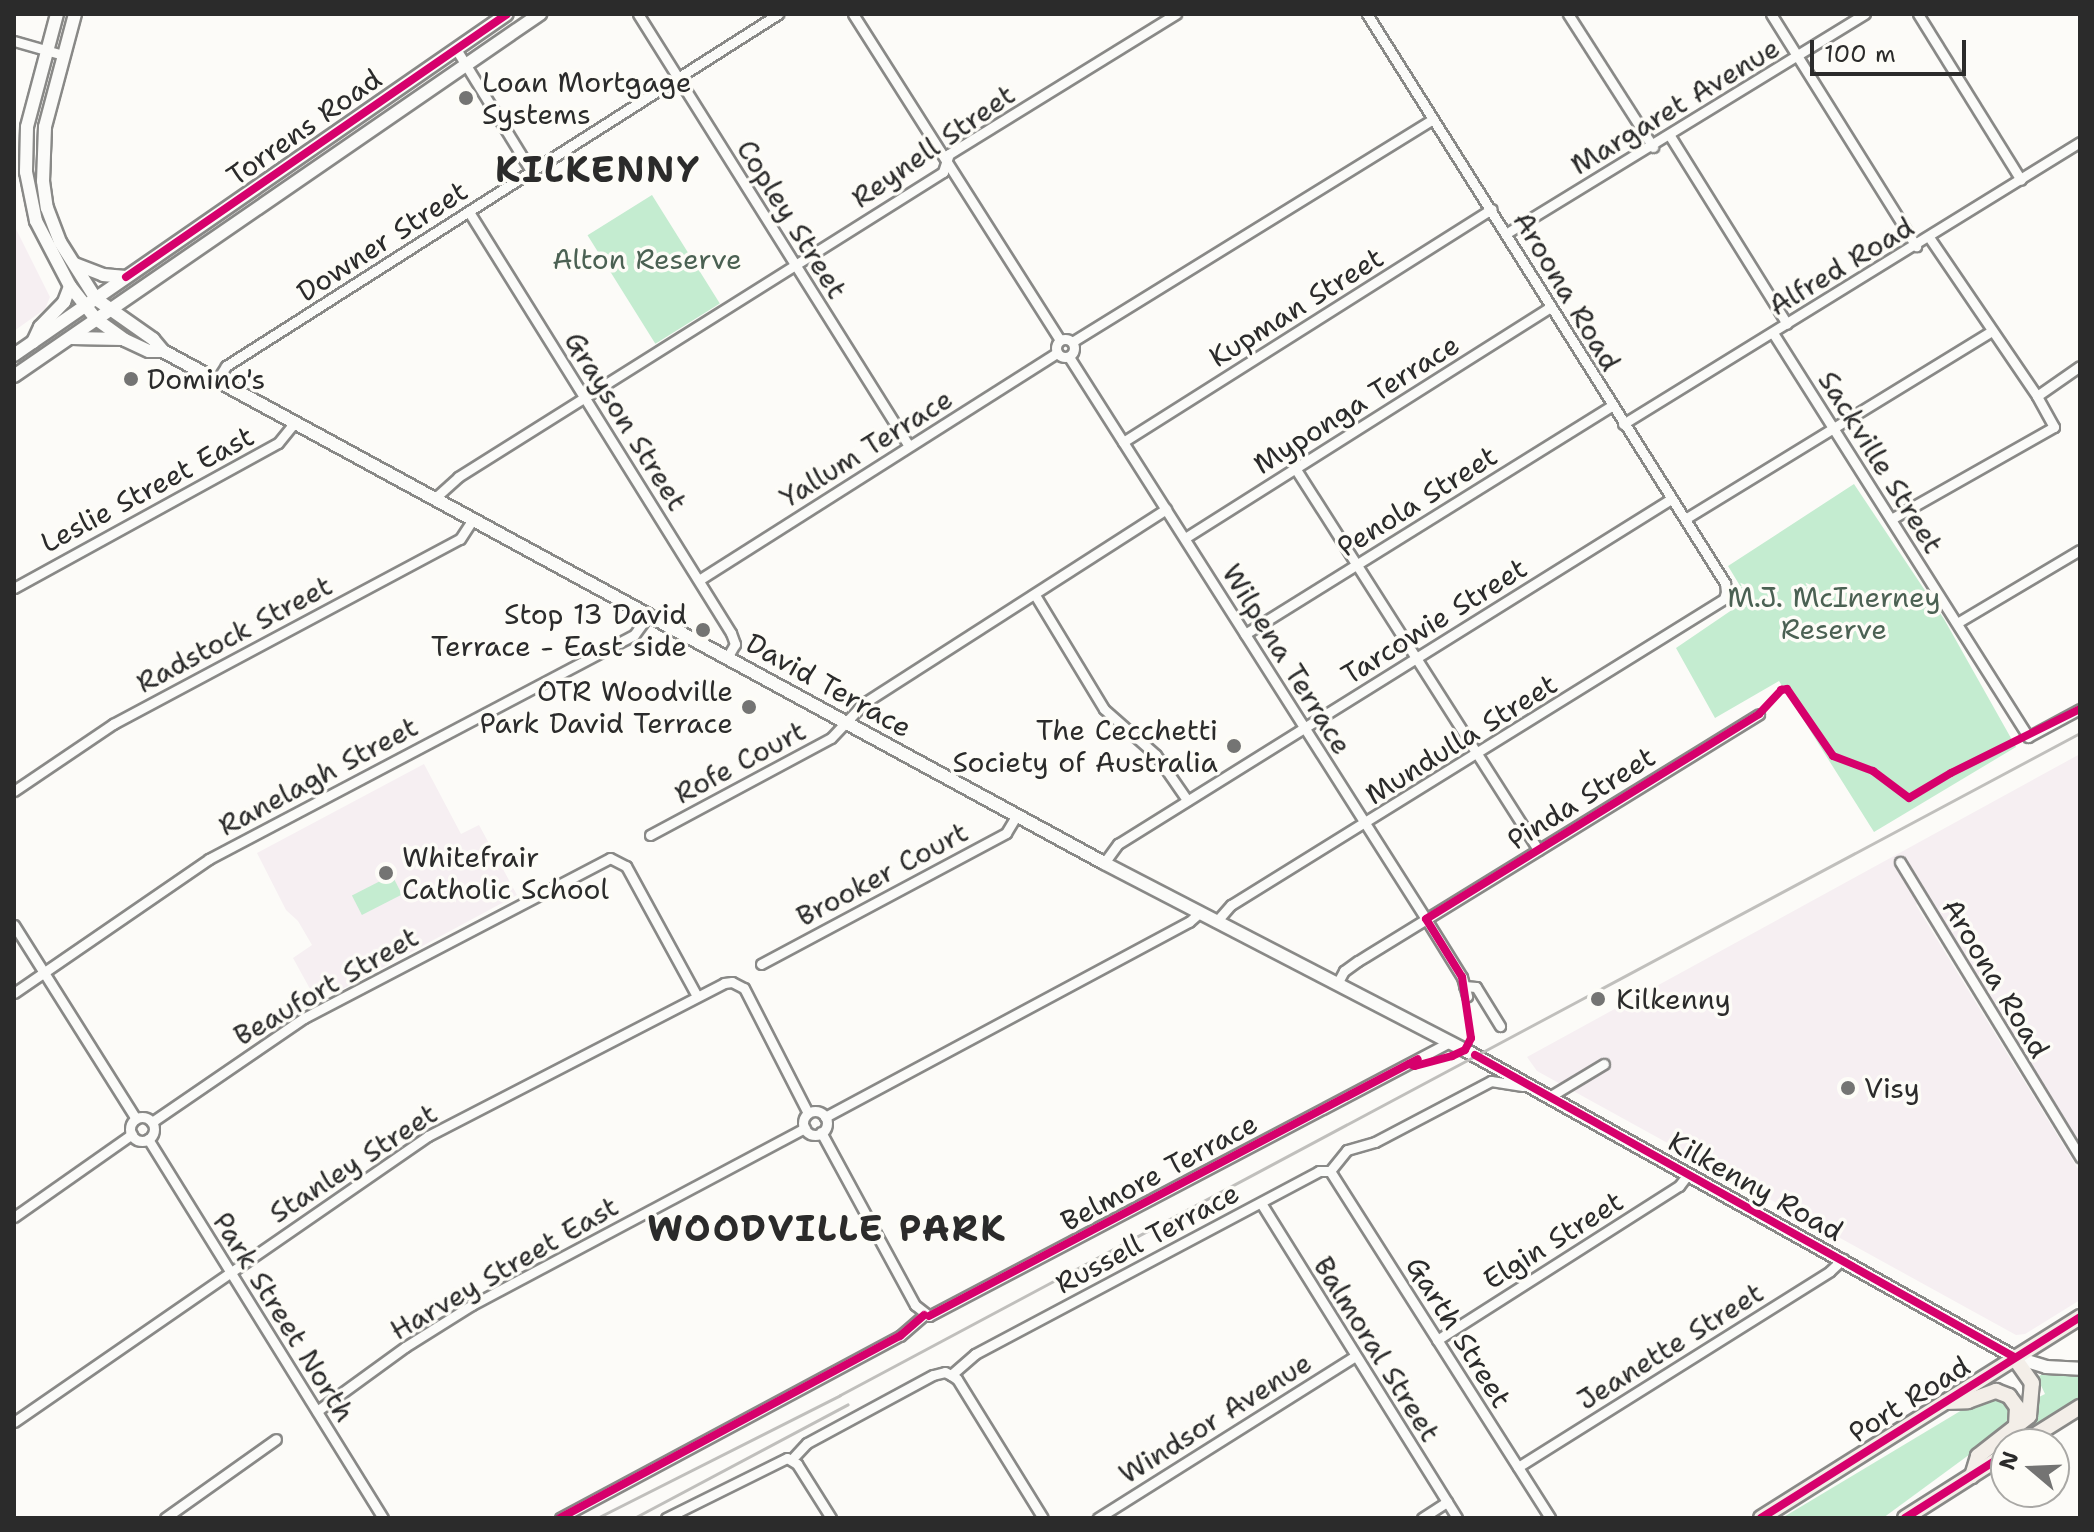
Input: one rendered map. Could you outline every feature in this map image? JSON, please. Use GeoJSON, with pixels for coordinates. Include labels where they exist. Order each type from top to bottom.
{"type":"FeatureCollection","features":[{"type":"Feature","properties":{"kind":"highway","name":"Port Road"},"geometry":{"type":"LineString","coordinates":[[1761,1518],[2080,1317]]}},
{"type":"Feature","properties":{"kind":"highway"},"geometry":{"type":"LineString","coordinates":[[2014,1357],[2032,1383],[2033,1395],[2029,1416],[2016,1428]]}},
{"type":"Feature","properties":{"kind":"highway"},"geometry":{"type":"LineString","coordinates":[[1945,1402],[1968,1401],[1996,1391],[2009,1396],[2017,1407],[2016,1428]]}},
{"type":"Feature","properties":{"kind":"highway"},"geometry":{"type":"LineString","coordinates":[[2047,1428],[2080,1407]]}},
{"type":"Feature","properties":{"kind":"highway"},"geometry":{"type":"LineString","coordinates":[[1972,1476],[1978,1456],[1990,1447]]}},
{"type":"Feature","properties":{"kind":"highway"},"geometry":{"type":"LineString","coordinates":[[1905,1518],[1990,1464]]}},
{"type":"Feature","properties":{"kind":"main road"},"geometry":{"type":"LineString","coordinates":[[57,14],[27,127],[26,172],[36,221],[70,286],[91,304]]}},
{"type":"Feature","properties":{"kind":"main road"},"geometry":{"type":"LineString","coordinates":[[75,14],[45,127],[43,181],[47,208],[60,242],[75,264],[91,304]]}},
{"type":"Feature","properties":{"kind":"main road","name":"Torrens Road"},"geometry":{"type":"LineString","coordinates":[[14,376],[540,14]]}},
{"type":"Feature","properties":{"kind":"main road","name":"Torrens Road"},"geometry":{"type":"LineString","coordinates":[[14,355],[502,16]]}},
{"type":"Feature","properties":{"kind":"main road"},"geometry":{"type":"LineString","coordinates":[[342,128],[350,142]]}},
{"type":"Feature","properties":{"kind":"main road"},"geometry":{"type":"LineString","coordinates":[[75,264],[103,275],[126,277]]}},
{"type":"Feature","properties":{"kind":"main road"},"geometry":{"type":"LineString","coordinates":[[33,342],[40,327],[64,302],[70,286]]}},
{"type":"Feature","properties":{"kind":"main road","name":"David Terrace"},"geometry":{"type":"LineString","coordinates":[[91,304],[108,309],[153,339],[163,351],[1104,863],[1475,1055]]}},
{"type":"Feature","properties":{"kind":"main road","name":"David Terrace"},"geometry":{"type":"LineString","coordinates":[[91,304],[96,319],[125,340],[149,351],[163,351]]}},
{"type":"Feature","properties":{"kind":"main road"},"geometry":{"type":"LineString","coordinates":[[71,338],[125,340]]}},
{"type":"Feature","properties":{"kind":"main road","name":"Kilkenny Road"},"geometry":{"type":"LineString","coordinates":[[1475,1055],[2014,1357],[2046,1367],[2080,1369]]}},
{"type":"Feature","properties":{"kind":"street","name":"Copley Street"},"geometry":{"type":"LineString","coordinates":[[638,14],[909,446]]}},
{"type":"Feature","properties":{"kind":"street","name":"Downer Street"},"geometry":{"type":"LineString","coordinates":[[217,380],[226,366],[778,14]]}},
{"type":"Feature","properties":{"kind":"street"},"geometry":{"type":"LineString","coordinates":[[853,14],[1060,340],[1057,353],[1069,357],[1074,351],[1072,342]]}},
{"type":"Feature","properties":{"kind":"street","name":"Reynell Street"},"geometry":{"type":"LineString","coordinates":[[435,498],[458,477],[943,172],[949,154],[1176,14]]}},
{"type":"Feature","properties":{"kind":"street","name":"Aroona Road"},"geometry":{"type":"LineString","coordinates":[[1367,14],[1725,583],[1726,592]]}},
{"type":"Feature","properties":{"kind":"street"},"geometry":{"type":"LineString","coordinates":[[1568,14],[1653,147]]}},
{"type":"Feature","properties":{"kind":"street"},"geometry":{"type":"LineString","coordinates":[[1771,14],[1916,246]]}},
{"type":"Feature","properties":{"kind":"street","name":"Margaret Avenue"},"geometry":{"type":"LineString","coordinates":[[1507,233],[1653,147],[1865,14]]}},
{"type":"Feature","properties":{"kind":"street"},"geometry":{"type":"LineString","coordinates":[[1918,14],[2021,180]]}},
{"type":"Feature","properties":{"kind":"street"},"geometry":{"type":"LineString","coordinates":[[502,16],[511,34]]}},
{"type":"Feature","properties":{"kind":"street"},"geometry":{"type":"LineString","coordinates":[[14,41],[63,55]]}},
{"type":"Feature","properties":{"kind":"street"},"geometry":{"type":"LineString","coordinates":[[456,49],[531,171]]}},
{"type":"Feature","properties":{"kind":"street"},"geometry":{"type":"LineString","coordinates":[[1060,340],[1072,342],[1432,120]]}},
{"type":"Feature","properties":{"kind":"street"},"geometry":{"type":"LineString","coordinates":[[1670,136],[1787,324]]}},
{"type":"Feature","properties":{"kind":"street","name":"Alfred Road"},"geometry":{"type":"LineString","coordinates":[[1623,424],[2080,142]]}},
{"type":"Feature","properties":{"kind":"street","name":"Kupman Street"},"geometry":{"type":"LineString","coordinates":[[1123,442],[1492,209]]}},
{"type":"Feature","properties":{"kind":"street","name":"Grayson Street"},"geometry":{"type":"LineString","coordinates":[[469,212],[734,638],[735,644],[728,656]]}},
{"type":"Feature","properties":{"kind":"street"},"geometry":{"type":"LineString","coordinates":[[1893,518],[2054,427],[2037,396],[1929,237]]}},
{"type":"Feature","properties":{"kind":"street","name":"Myponga Terrace"},"geometry":{"type":"LineString","coordinates":[[1185,538],[1551,307]]}},
{"type":"Feature","properties":{"kind":"street"},"geometry":{"type":"LineString","coordinates":[[1685,519],[1992,331]]}},
{"type":"Feature","properties":{"kind":"street","name":"Sackville Street"},"geometry":{"type":"LineString","coordinates":[[1773,333],[1893,518],[2028,737],[2080,709]]}},
{"type":"Feature","properties":{"kind":"street","name":"Yallum Terrace"},"geometry":{"type":"LineString","coordinates":[[699,580],[1057,353]]}},
{"type":"Feature","properties":{"kind":"street","name":"Wilpena Terrace"},"geometry":{"type":"LineString","coordinates":[[1069,357],[1426,919],[1466,991],[1476,987],[1500,1026]]}},
{"type":"Feature","properties":{"kind":"street"},"geometry":{"type":"LineString","coordinates":[[2037,396],[2080,366]]}},
{"type":"Feature","properties":{"kind":"street","name":"Penola Street"},"geometry":{"type":"LineString","coordinates":[[1245,634],[1612,406]]}},
{"type":"Feature","properties":{"kind":"street","name":"Leslie Street East"},"geometry":{"type":"LineString","coordinates":[[14,588],[278,443],[295,422]]}},
{"type":"Feature","properties":{"kind":"street"},"geometry":{"type":"LineString","coordinates":[[1295,468],[1538,850]]}},
{"type":"Feature","properties":{"kind":"street","name":"Tarcowie Street"},"geometry":{"type":"LineString","coordinates":[[1104,863],[1118,844],[1671,499]]}},
{"type":"Feature","properties":{"kind":"street"},"geometry":{"type":"LineString","coordinates":[[846,722],[864,703],[1166,509]]}},
{"type":"Feature","properties":{"kind":"street","name":"Radstock Street"},"geometry":{"type":"LineString","coordinates":[[14,791],[113,724],[460,539],[473,519]]}},
{"type":"Feature","properties":{"kind":"street"},"geometry":{"type":"LineString","coordinates":[[1957,623],[2080,550]]}},
{"type":"Feature","properties":{"kind":"street","name":"Mundulla Street"},"geometry":{"type":"LineString","coordinates":[[1216,922],[1231,905],[1479,754],[1724,599],[1726,592]]}},
{"type":"Feature","properties":{"kind":"street"},"geometry":{"type":"LineString","coordinates":[[1035,595],[1104,709],[1156,755],[1187,800]]}},
{"type":"Feature","properties":{"kind":"street","name":"Ranelagh Street"},"geometry":{"type":"LineString","coordinates":[[14,993],[209,859],[634,635],[649,614]]}},
{"type":"Feature","properties":{"kind":"street","name":"Pinda Street"},"geometry":{"type":"LineString","coordinates":[[1337,984],[1344,971],[1759,714]]}},
{"type":"Feature","properties":{"kind":"street","name":"Rofe Court"},"geometry":{"type":"LineString","coordinates":[[650,835],[831,738],[846,722]]}},
{"type":"Feature","properties":{"kind":"street","name":"Brooker Court"},"geometry":{"type":"LineString","coordinates":[[761,964],[1006,833],[1017,815]]}},
{"type":"Feature","properties":{"kind":"street","name":"Beaufort Street"},"geometry":{"type":"LineString","coordinates":[[152,1122],[304,1018],[604,860],[615,859],[626,866],[697,996]]}},
{"type":"Feature","properties":{"kind":"street","name":"Aroona Road"},"geometry":{"type":"LineString","coordinates":[[1900,862],[2080,1157]]}},
{"type":"Feature","properties":{"kind":"street"},"geometry":{"type":"LineString","coordinates":[[825,1117],[1189,922],[1199,913]]}},
{"type":"Feature","properties":{"kind":"street"},"geometry":{"type":"LineString","coordinates":[[14,925],[136,1119]]}},
{"type":"Feature","properties":{"kind":"street","name":"Stanley Street"},"geometry":{"type":"LineString","coordinates":[[14,1422],[428,1136],[724,983],[738,984],[747,994],[808,1113]]}},
{"type":"Feature","properties":{"kind":"street","name":"Belmore Terrace"},"geometry":{"type":"LineString","coordinates":[[560,1518],[900,1336],[927,1315],[1450,1042]]}},
{"type":"Feature","properties":{"kind":"street"},"geometry":{"type":"LineString","coordinates":[[1549,1097],[1604,1064]]}},
{"type":"Feature","properties":{"kind":"street","name":"Russell Terrace"},"geometry":{"type":"LineString","coordinates":[[666,1518],[780,1458],[795,1461],[807,1443],[933,1375],[945,1372],[951,1375],[964,1360],[1319,1171],[1330,1171],[1347,1150],[1375,1142],[1500,1080],[1531,1088]]}},
{"type":"Feature","properties":{"kind":"street"},"geometry":{"type":"LineString","coordinates":[[819,1111],[825,1117],[826,1126],[821,1132],[813,1134],[805,1128],[803,1123],[808,1113],[819,1111]]}},
{"type":"Feature","properties":{"kind":"street"},"geometry":{"type":"LineString","coordinates":[[145,1117],[152,1122],[153,1132],[148,1139],[139,1140],[132,1134],[130,1128],[136,1119],[145,1117]]}},
{"type":"Feature","properties":{"kind":"street","name":"Harvey Street East"},"geometry":{"type":"LineString","coordinates":[[317,1411],[405,1347],[472,1305],[805,1128]]}},
{"type":"Feature","properties":{"kind":"street"},"geometry":{"type":"LineString","coordinates":[[821,1132],[915,1305],[927,1315]]}},
{"type":"Feature","properties":{"kind":"street"},"geometry":{"type":"LineString","coordinates":[[14,1217],[132,1134]]}},
{"type":"Feature","properties":{"kind":"street","name":"Park Street North"},"geometry":{"type":"LineString","coordinates":[[148,1139],[383,1518]]}},
{"type":"Feature","properties":{"kind":"street","name":"Garth Street"},"geometry":{"type":"LineString","coordinates":[[1330,1171],[1550,1518]]}},
{"type":"Feature","properties":{"kind":"street","name":"Elgin Street"},"geometry":{"type":"LineString","coordinates":[[1437,1340],[1679,1186],[1688,1174]]}},
{"type":"Feature","properties":{"kind":"street","name":"Balmoral Street"},"geometry":{"type":"LineString","coordinates":[[1261,1203],[1457,1518]]}},
{"type":"Feature","properties":{"kind":"street","name":"Jeanette Street"},"geometry":{"type":"LineString","coordinates":[[1518,1467],[1830,1271],[1843,1259]]}},
{"type":"Feature","properties":{"kind":"street","name":"Windsor Avenue"},"geometry":{"type":"LineString","coordinates":[[1098,1518],[1355,1356]]}},
{"type":"Feature","properties":{"kind":"street"},"geometry":{"type":"LineString","coordinates":[[951,1375],[957,1379],[1043,1518]]}},
{"type":"Feature","properties":{"kind":"street"},"geometry":{"type":"LineString","coordinates":[[165,1518],[276,1439]]}},
{"type":"Feature","properties":{"kind":"street"},"geometry":{"type":"LineString","coordinates":[[795,1461],[831,1518]]}},
{"type":"Feature","properties":{"kind":"street"},"geometry":{"type":"LineString","coordinates":[[1422,1518],[1447,1502]]}},
{"type":"Feature","properties":{"kind":"shaded area"},"geometry":{"type":"Polygon","coordinates":[[[14,225],[50,297],[45,309],[14,331],[14,225]]]}},
{"type":"Feature","properties":{"kind":"shaded area"},"geometry":{"type":"Polygon","coordinates":[[[2080,754],[2080,1147],[1926,895],[1916,905],[2080,1172],[2080,1300],[2025,1334],[2016,1335],[1537,1071],[1527,1057],[2080,754]]]}},
{"type":"Feature","properties":{"kind":"shaded area","name":"Whitefrair Catholic School"},"geometry":{"type":"Polygon","coordinates":[[[424,764],[461,834],[479,825],[517,895],[337,992],[334,987],[315,998],[293,958],[312,945],[298,921],[286,910],[257,853],[424,764]]]}},
{"type":"Feature","properties":{"kind":"green space","name":"Alton Reserve"},"geometry":{"type":"Polygon","coordinates":[[[652,195],[720,304],[655,344],[588,235],[652,195]]]}},
{"type":"Feature","properties":{"kind":"green space","name":"M.J. McInerney Reserve"},"geometry":{"type":"Polygon","coordinates":[[[1854,484],[1944,619],[2016,747],[1874,832],[1779,681],[1715,718],[1676,648],[1748,599],[1728,566],[1854,484]]]}},
{"type":"Feature","properties":{"kind":"green space"},"geometry":{"type":"Polygon","coordinates":[[[392,875],[402,895],[362,915],[352,895],[392,875]]]}},
{"type":"Feature","properties":{"kind":"green space"},"geometry":{"type":"Polygon","coordinates":[[[2043,1374],[2080,1375],[2080,1398],[2031,1428],[2026,1428],[2037,1398],[2045,1394],[2037,1377],[2043,1374]]]}},
{"type":"Feature","properties":{"kind":"green space"},"geometry":{"type":"Polygon","coordinates":[[[1982,1398],[2000,1398],[2011,1412],[2011,1424],[2006,1428],[1990,1428],[1990,1439],[1883,1518],[1782,1518],[1982,1398]]]}},
{"type":"Feature","properties":{"kind":"railway"},"geometry":{"type":"LineString","coordinates":[[597,1518],[840,1395],[2080,733]]}},
{"type":"Feature","properties":{"kind":"railway"},"geometry":{"type":"LineString","coordinates":[[634,1518],[848,1404]]}},
{"type":"Feature","properties":{"kind":"cycle path"},"geometry":{"type":"LineString","coordinates":[[126,277],[507,14]]}},
{"type":"Feature","properties":{"kind":"cycle path"},"geometry":{"type":"LineString","coordinates":[[1409,1064],[1415,1066],[1452,1056],[1465,1050],[1471,1038],[1462,977],[1426,919],[1759,714],[1781,690],[1787,689],[1833,756],[1873,771],[1909,798],[1951,773],[2080,709]]}},
{"type":"Feature","properties":{"kind":"cycle path"},"geometry":{"type":"LineString","coordinates":[[1475,1055],[2014,1357]]}},
{"type":"Feature","properties":{"kind":"cycle path"},"geometry":{"type":"LineString","coordinates":[[929,1316],[1418,1059]]}},
{"type":"Feature","properties":{"kind":"cycle path"},"geometry":{"type":"LineString","coordinates":[[560,1518],[900,1336],[924,1315]]}},
{"type":"Feature","properties":{"kind":"cycle path"},"geometry":{"type":"LineString","coordinates":[[1761,1518],[2080,1317]]}},
{"type":"Feature","properties":{"kind":"cycle path"},"geometry":{"type":"LineString","coordinates":[[1905,1518],[1990,1464]]}},
{"type":"Feature","properties":{"kind":"place","name":"Loan Mortgage Systems"},"geometry":{"type":"Point","coordinates":[466,98]}},
{"type":"Feature","properties":{"kind":"place","name":"Domino's"},"geometry":{"type":"Point","coordinates":[131,379]}},
{"type":"Feature","properties":{"kind":"place","name":"Stop 13 David Terrace - East side"},"geometry":{"type":"Point","coordinates":[703,630]}},
{"type":"Feature","properties":{"kind":"place","name":"OTR Woodville Park David Terrace"},"geometry":{"type":"Point","coordinates":[749,707]}},
{"type":"Feature","properties":{"kind":"place","name":"The Cecchetti Society of Australia"},"geometry":{"type":"Point","coordinates":[1234,746]}},
{"type":"Feature","properties":{"kind":"place","name":"Whitefrair Catholic School"},"geometry":{"type":"Point","coordinates":[386,873]}},
{"type":"Feature","properties":{"kind":"place","name":"Kilkenny"},"geometry":{"type":"Point","coordinates":[1598,999]}},
{"type":"Feature","properties":{"kind":"place","name":"Visy"},"geometry":{"type":"Point","coordinates":[1848,1088]}},
{"type":"Feature","properties":{"kind":"district","name":"KILKENNY"},"geometry":{"type":"Point","coordinates":[598,170]}},
{"type":"Feature","properties":{"kind":"district","name":"WOODVILLE PARK"},"geometry":{"type":"Point","coordinates":[827,1229]}}]}
